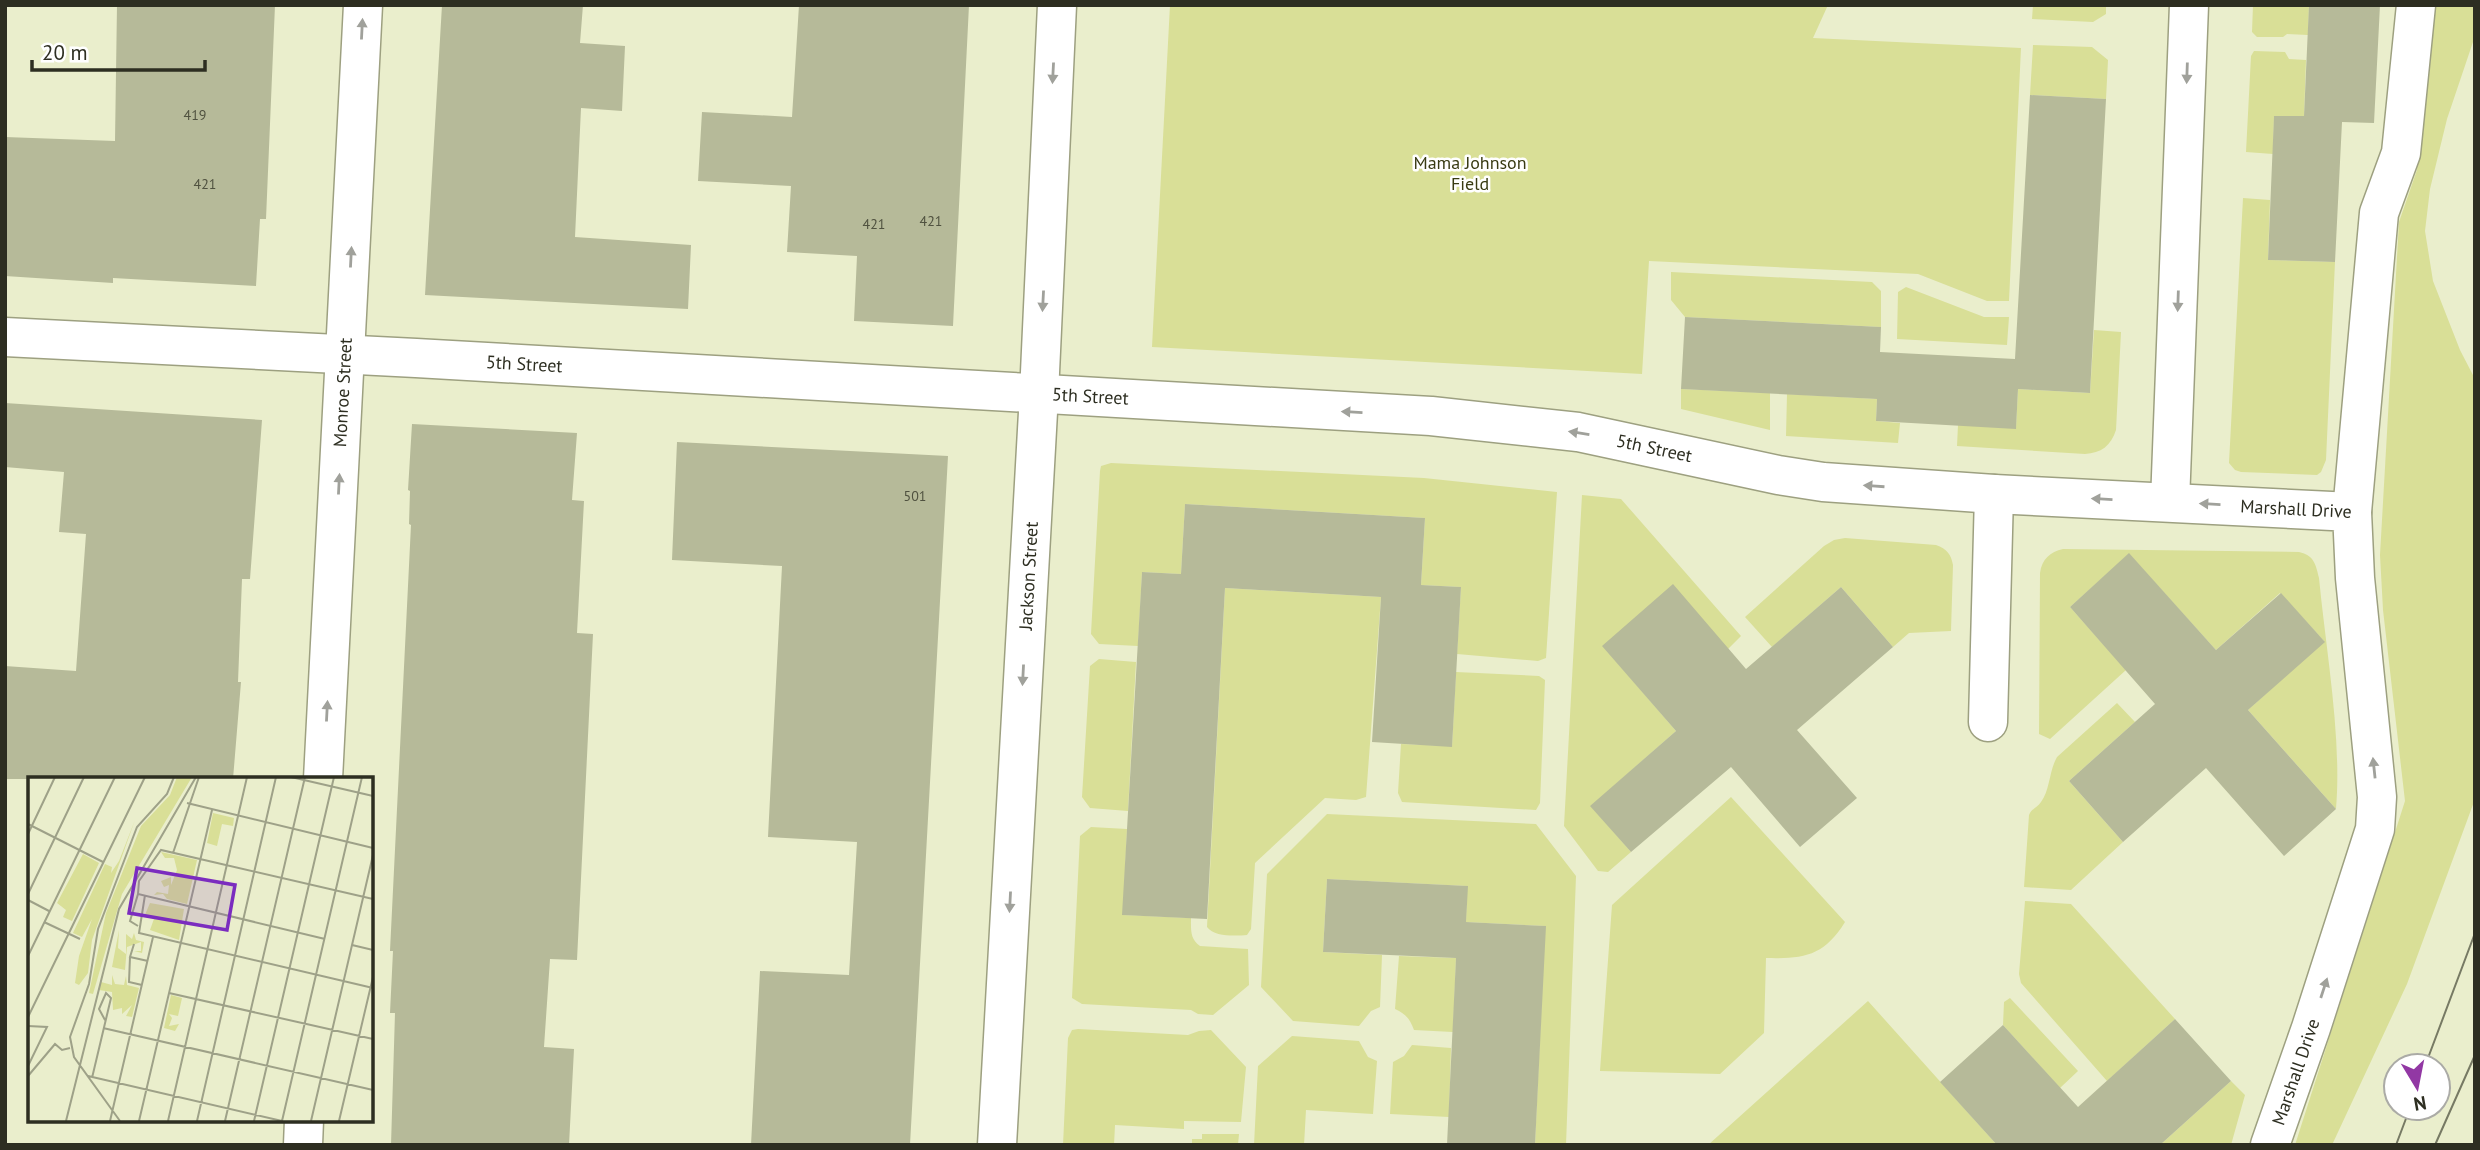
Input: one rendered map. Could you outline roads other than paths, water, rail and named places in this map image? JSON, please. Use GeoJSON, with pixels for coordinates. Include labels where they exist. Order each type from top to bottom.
{"type":"FeatureCollection","features":[{"type":"Feature","properties":{"kind":"street","name":"Monroe Street"},"geometry":{"type":"LineString","coordinates":[[323,777],[363,5]]}},
{"type":"Feature","properties":{"kind":"street","name":"Jackson Street"},"geometry":{"type":"LineString","coordinates":[[997,1145],[1039,394],[1056,5]]}},
{"type":"Feature","properties":{"kind":"street"},"geometry":{"type":"LineString","coordinates":[[2170,502],[2189,5]]}},
{"type":"Feature","properties":{"kind":"street"},"geometry":{"type":"LineString","coordinates":[[2352,512],[2379,213],[2401,153],[2416,5]]}},
{"type":"Feature","properties":{"kind":"street","name":"5th Street"},"geometry":{"type":"LineString","coordinates":[[5,337],[1458,419],[1578,432],[1778,475],[1823,482],[1994,494],[2170,502]]}},
{"type":"Feature","properties":{"kind":"street"},"geometry":{"type":"LineString","coordinates":[[1988,722],[1994,494]]}},
{"type":"Feature","properties":{"kind":"street","name":"Marshall Drive"},"geometry":{"type":"LineString","coordinates":[[2170,502],[2352,512],[2377,797],[2375,829],[2270,1145]]}},
{"type":"Feature","properties":{"kind":"street"},"geometry":{"type":"LineString","coordinates":[[303,1145],[304,1122]]}},
{"type":"Feature","properties":{"kind":"tram line"},"geometry":{"type":"LineString","coordinates":[[2430,1052],[2475,933]]}},
{"type":"Feature","properties":{"kind":"tram line"},"geometry":{"type":"LineString","coordinates":[[2435,1145],[2475,1055]]}},
{"type":"Feature","properties":{"kind":"tram line"},"geometry":{"type":"LineString","coordinates":[[2396,1145],[2405,1122]]}},
{"type":"Feature","properties":{"kind":"park label","name":"Mama Johnson Field"},"geometry":{"type":"Point","coordinates":[1470,173]}}]}
